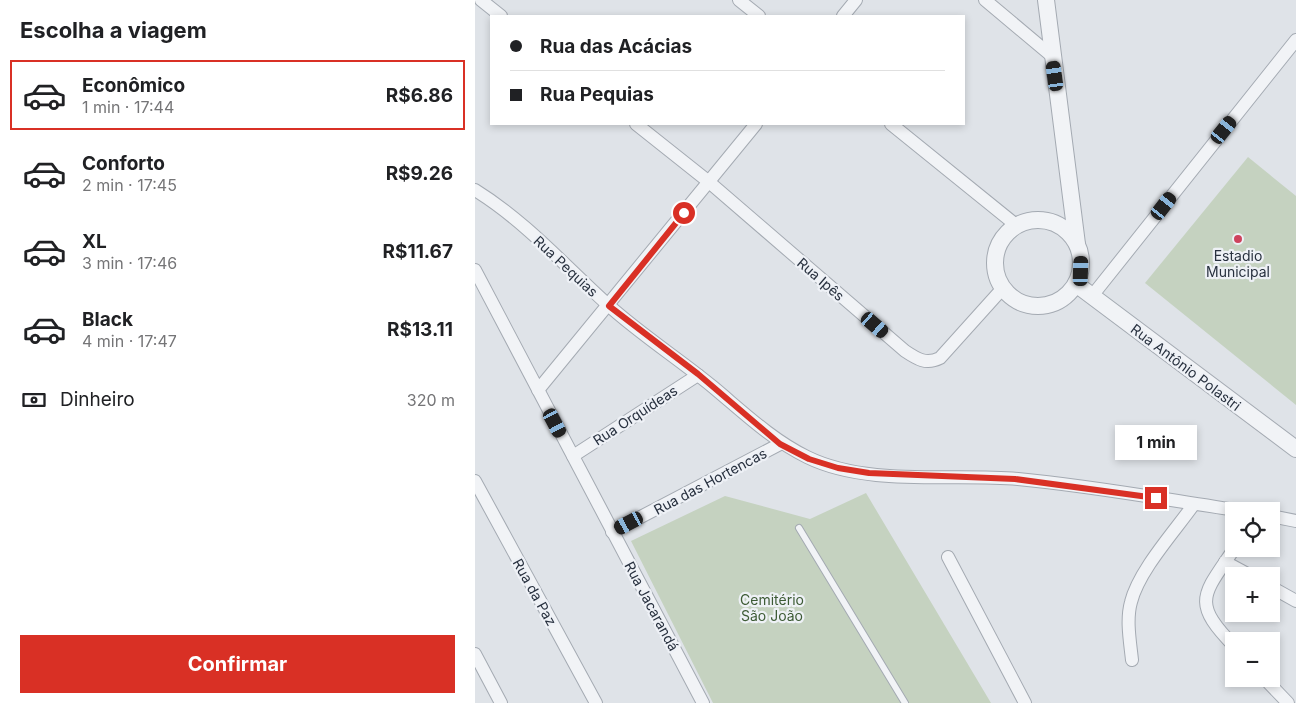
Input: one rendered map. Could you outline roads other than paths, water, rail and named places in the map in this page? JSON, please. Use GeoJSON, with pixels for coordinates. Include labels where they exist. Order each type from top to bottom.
{"type":"FeatureCollection","features":[{"type":"Feature","properties":{"kind":"street"},"geometry":{"type":"LineString","coordinates":[[481,0],[500,15]]}},
{"type":"Feature","properties":{"kind":"street"},"geometry":{"type":"LineString","coordinates":[[739,0],[758,15]]}},
{"type":"Feature","properties":{"kind":"street"},"geometry":{"type":"LineString","coordinates":[[844,15],[856,0]]}},
{"type":"Feature","properties":{"kind":"street"},"geometry":{"type":"LineString","coordinates":[[985,0],[1053,57]]}},
{"type":"Feature","properties":{"kind":"street"},"geometry":{"type":"LineString","coordinates":[[1046,0],[1081,264],[1076,284],[1067,295],[1055,303],[1041,306],[1027,305],[1013,298],[1003,288],[995,268],[997,247],[1005,234],[1017,225],[1030,220],[1044,220],[1058,224],[1069,232],[1077,244]]}},
{"type":"Feature","properties":{"kind":"street"},"geometry":{"type":"LineString","coordinates":[[1092,296],[1296,40]]}},
{"type":"Feature","properties":{"kind":"street","name":"Rua Ipês"},"geometry":{"type":"LineString","coordinates":[[637,125],[709,182],[905,351],[921,361],[933,362],[940,358],[1003,288]]}},
{"type":"Feature","properties":{"kind":"street"},"geometry":{"type":"LineString","coordinates":[[538,390],[609,306],[755,125]]}},
{"type":"Feature","properties":{"kind":"street"},"geometry":{"type":"LineString","coordinates":[[892,125],[1017,225]]}},
{"type":"Feature","properties":{"kind":"street","name":"Rua Pequias"},"geometry":{"type":"LineString","coordinates":[[475,190],[510,215],[542,242],[609,306],[698,374],[780,444],[824,464],[869,473],[1015,479],[1062,484],[1225,508]]}},
{"type":"Feature","properties":{"kind":"street","name":"Rua Jacarandá"},"geometry":{"type":"LineString","coordinates":[[475,270],[703,703]]}},
{"type":"Feature","properties":{"kind":"street","name":"Rua Antônio Polastri"},"geometry":{"type":"LineString","coordinates":[[1076,284],[1296,449]]}},
{"type":"Feature","properties":{"kind":"street","name":"Rua Orquídeas"},"geometry":{"type":"LineString","coordinates":[[573,456],[698,374]]}},
{"type":"Feature","properties":{"kind":"street","name":"Rua das Hortencas"},"geometry":{"type":"LineString","coordinates":[[613,532],[780,444]]}},
{"type":"Feature","properties":{"kind":"street","name":"Rua da Paz"},"geometry":{"type":"LineString","coordinates":[[475,481],[596,703]]}},
{"type":"Feature","properties":{"kind":"street"},"geometry":{"type":"LineString","coordinates":[[1132,660],[1129,628],[1130,603],[1137,583],[1195,504]]}},
{"type":"Feature","properties":{"kind":"street"},"geometry":{"type":"LineString","coordinates":[[1280,518],[1296,521]]}},
{"type":"Feature","properties":{"kind":"street"},"geometry":{"type":"LineString","coordinates":[[948,557],[1025,703]]}},
{"type":"Feature","properties":{"kind":"street"},"geometry":{"type":"LineString","coordinates":[[1225,636],[1213,623],[1205,606],[1206,597],[1229,557]]}},
{"type":"Feature","properties":{"kind":"street"},"geometry":{"type":"LineString","coordinates":[[1225,562],[1234,567]]}},
{"type":"Feature","properties":{"kind":"street"},"geometry":{"type":"LineString","coordinates":[[1280,592],[1296,602]]}},
{"type":"Feature","properties":{"kind":"street"},"geometry":{"type":"LineString","coordinates":[[475,654],[501,703]]}},
{"type":"Feature","properties":{"kind":"street"},"geometry":{"type":"LineString","coordinates":[[1273,687],[1289,703]]}},
{"type":"Feature","properties":{"kind":"lane"},"geometry":{"type":"LineString","coordinates":[[799,528],[905,703]]}},
{"type":"Feature","properties":{"kind":"place","name":"Estadio Municipal"},"geometry":{"type":"Point","coordinates":[1238,239]}},
{"type":"Feature","properties":{"kind":"park label","name":"Cemitério São João"},"geometry":{"type":"Point","coordinates":[772,608]}}]}
